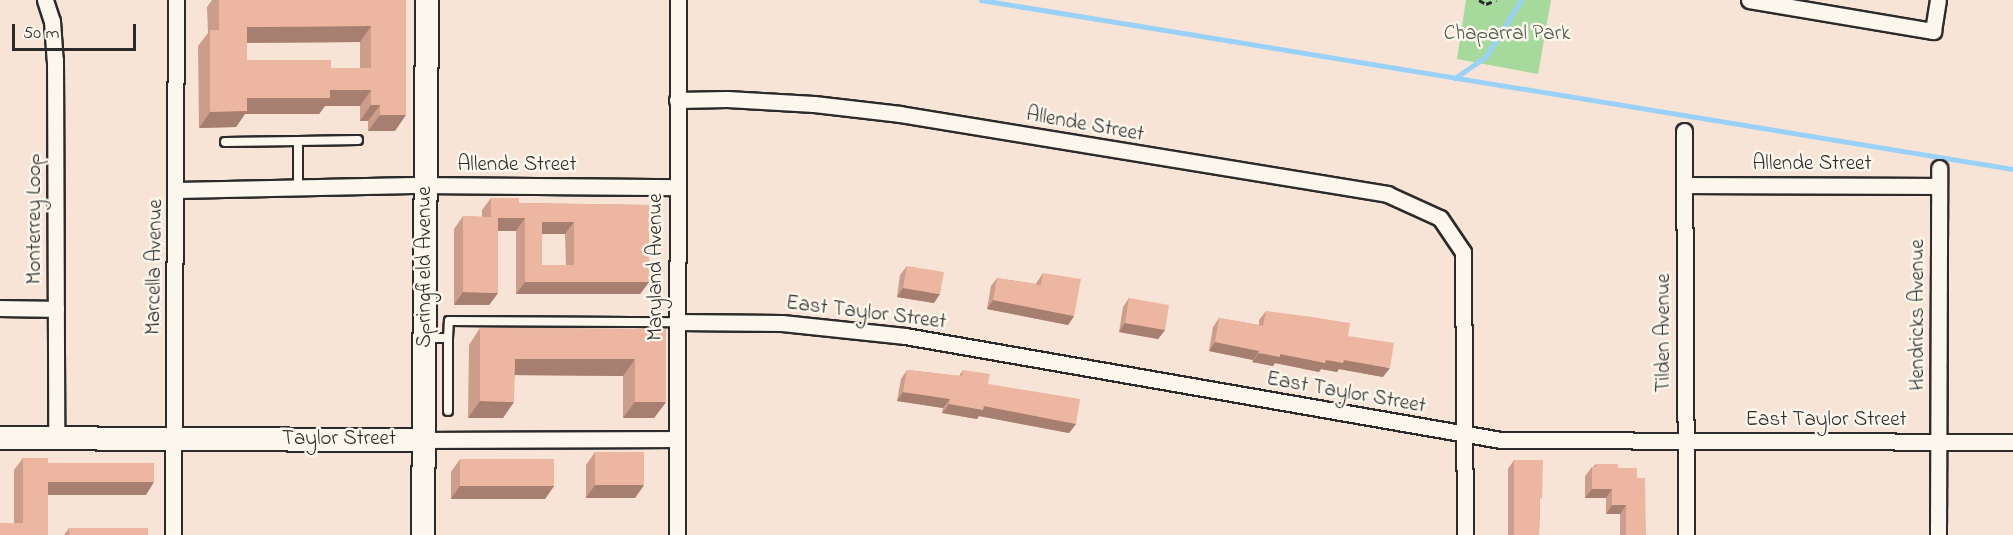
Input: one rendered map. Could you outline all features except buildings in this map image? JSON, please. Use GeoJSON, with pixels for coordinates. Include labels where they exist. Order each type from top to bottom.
{"type":"FeatureCollection","features":[{"type":"Feature","properties":{"kind":"main road","name":"Springfield Avenue"},"geometry":{"type":"LineString","coordinates":[[423,535],[427,0]]}},
{"type":"Feature","properties":{"kind":"main road","name":"Taylor Street"},"geometry":{"type":"LineString","coordinates":[[0,438],[424,440]]}},
{"type":"Feature","properties":{"kind":"street","name":"Monterrey Loop"},"geometry":{"type":"LineString","coordinates":[[45,0],[52,21],[55,60],[56,438]]}},
{"type":"Feature","properties":{"kind":"street","name":"Marcella Avenue"},"geometry":{"type":"LineString","coordinates":[[173,535],[177,190],[176,0]]}},
{"type":"Feature","properties":{"kind":"street","name":"Maryland Avenue"},"geometry":{"type":"LineString","coordinates":[[677,535],[678,0]]}},
{"type":"Feature","properties":{"kind":"street"},"geometry":{"type":"LineString","coordinates":[[1749,0],[1933,31],[1938,0]]}},
{"type":"Feature","properties":{"kind":"street","name":"Allende Street"},"geometry":{"type":"LineString","coordinates":[[678,100],[727,99],[814,104],[900,114],[1387,194],[1440,218],[1463,252],[1465,435]]}},
{"type":"Feature","properties":{"kind":"street","name":"Tilden Avenue"},"geometry":{"type":"LineString","coordinates":[[1684,131],[1686,535]]}},
{"type":"Feature","properties":{"kind":"street","name":"Hendricks Avenue"},"geometry":{"type":"LineString","coordinates":[[1938,535],[1939,168]]}},
{"type":"Feature","properties":{"kind":"street","name":"Allende Street"},"geometry":{"type":"LineString","coordinates":[[1685,185],[1939,186]]}},
{"type":"Feature","properties":{"kind":"street","name":"Allende Street"},"geometry":{"type":"LineString","coordinates":[[177,190],[425,186],[678,187]]}},
{"type":"Feature","properties":{"kind":"street"},"geometry":{"type":"LineString","coordinates":[[0,308],[56,309]]}},
{"type":"Feature","properties":{"kind":"street","name":"East Taylor Street"},"geometry":{"type":"LineString","coordinates":[[677,322],[782,323],[905,336],[1501,440],[2013,442]]}},
{"type":"Feature","properties":{"kind":"street"},"geometry":{"type":"LineString","coordinates":[[1465,435],[1465,535]]}},
{"type":"Feature","properties":{"kind":"street","name":"Taylor Street"},"geometry":{"type":"LineString","coordinates":[[424,440],[677,439]]}},
{"type":"Feature","properties":{"kind":"lane"},"geometry":{"type":"LineString","coordinates":[[225,142],[358,140]]}},
{"type":"Feature","properties":{"kind":"lane"},"geometry":{"type":"LineString","coordinates":[[298,141],[298,188]]}},
{"type":"Feature","properties":{"kind":"lane"},"geometry":{"type":"LineString","coordinates":[[448,411],[449,321],[677,322]]}},
{"type":"Feature","properties":{"kind":"lane"},"geometry":{"type":"LineString","coordinates":[[424,338],[448,338]]}},
{"type":"Feature","properties":{"kind":"path"},"geometry":{"type":"LineString","coordinates":[[1479,0],[1491,4],[1496,0]]}},
{"type":"Feature","properties":{"kind":"green space","name":"Chaparral Park"},"geometry":{"type":"Polygon","coordinates":[[[1466,0],[1551,0],[1538,74],[1457,59],[1466,0]]]}},
{"type":"Feature","properties":{"kind":"waterway"},"geometry":{"type":"LineString","coordinates":[[981,0],[2013,169]]}},
{"type":"Feature","properties":{"kind":"waterway"},"geometry":{"type":"LineString","coordinates":[[1455,78],[1486,56],[1521,0]]}}]}
